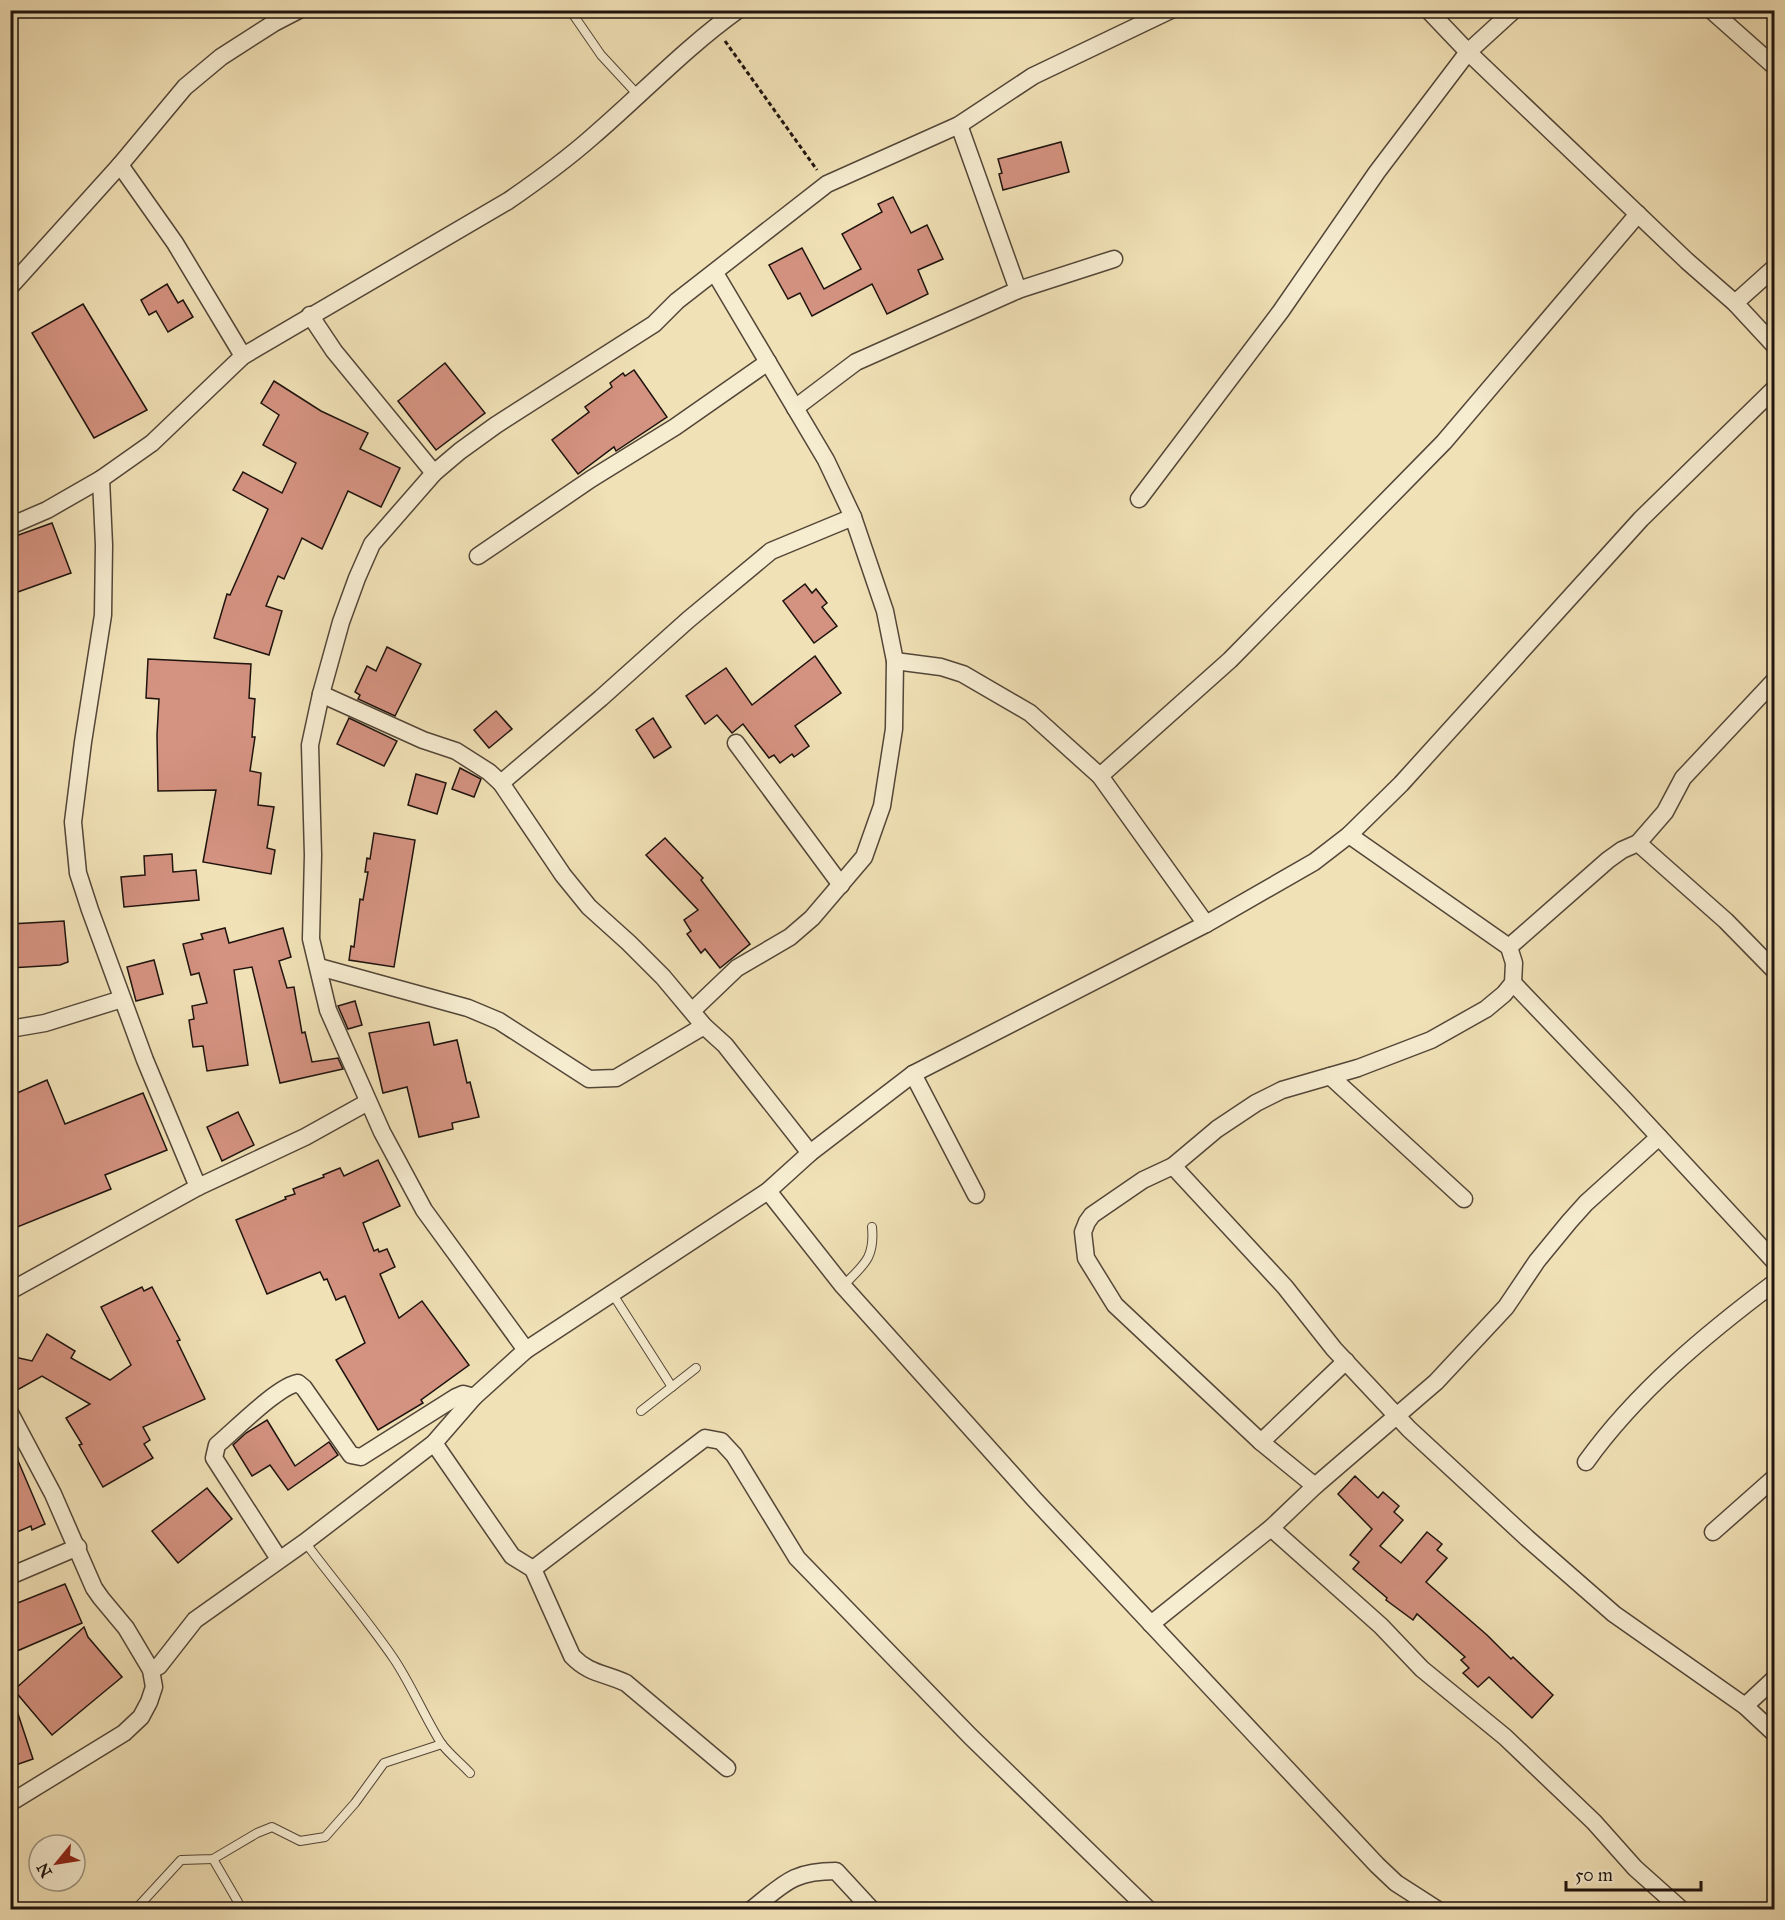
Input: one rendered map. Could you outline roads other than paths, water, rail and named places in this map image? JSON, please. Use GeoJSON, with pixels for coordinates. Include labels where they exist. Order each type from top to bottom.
{"type":"FeatureCollection","features":[{"type":"Feature","properties":{"kind":"street"},"geometry":{"type":"LineString","coordinates":[[11,286],[120,165],[185,87],[271,17],[299,10]]}},
{"type":"Feature","properties":{"kind":"street"},"geometry":{"type":"LineString","coordinates":[[10,526],[47,510],[101,478],[152,443],[243,356],[310,315],[369,284],[508,201],[542,178],[592,138],[715,27],[738,10]]}},
{"type":"Feature","properties":{"kind":"street"},"geometry":{"type":"LineString","coordinates":[[526,1350],[424,1210],[382,1132],[328,1010],[311,939],[313,855],[310,745],[341,622],[372,544],[434,473],[496,424],[647,329],[775,223],[827,184],[959,125],[1033,76],[1171,10]]}},
{"type":"Feature","properties":{"kind":"street"},"geometry":{"type":"LineString","coordinates":[[1428,10],[1468,52],[1687,261],[1735,303],[1774,345]]}},
{"type":"Feature","properties":{"kind":"street"},"geometry":{"type":"LineString","coordinates":[[1139,499],[1281,311],[1377,172],[1468,52],[1514,10]]}},
{"type":"Feature","properties":{"kind":"street"},"geometry":{"type":"LineString","coordinates":[[1711,10],[1774,66]]}},
{"type":"Feature","properties":{"kind":"street"},"geometry":{"type":"LineString","coordinates":[[959,125],[1018,290]]}},
{"type":"Feature","properties":{"kind":"street"},"geometry":{"type":"LineString","coordinates":[[120,165],[175,243],[243,356]]}},
{"type":"Feature","properties":{"kind":"street"},"geometry":{"type":"LineString","coordinates":[[1100,776],[1230,660],[1444,442],[1638,214]]}},
{"type":"Feature","properties":{"kind":"street"},"geometry":{"type":"LineString","coordinates":[[795,408],[856,362],[1018,290],[1114,259]]}},
{"type":"Feature","properties":{"kind":"street"},"geometry":{"type":"LineString","coordinates":[[1735,303],[1774,268]]}},
{"type":"Feature","properties":{"kind":"street"},"geometry":{"type":"LineString","coordinates":[[693,1010],[737,968],[790,937],[805,925],[864,857],[882,806],[894,729],[894,662],[885,611],[853,517],[826,460],[716,273]]}},
{"type":"Feature","properties":{"kind":"street"},"geometry":{"type":"LineString","coordinates":[[310,315],[334,351],[434,473]]}},
{"type":"Feature","properties":{"kind":"street"},"geometry":{"type":"LineString","coordinates":[[478,556],[591,479],[675,427],[768,362]]}},
{"type":"Feature","properties":{"kind":"street"},"geometry":{"type":"LineString","coordinates":[[151,1670],[163,1662],[195,1620],[305,1542],[434,1443],[474,1397],[526,1350],[768,1191],[810,1153],[914,1074],[1206,924],[1314,862],[1349,835],[1401,784],[1641,519],[1774,390]]}},
{"type":"Feature","properties":{"kind":"street"},"geometry":{"type":"LineString","coordinates":[[101,478],[104,545],[103,615],[73,822],[78,873],[122,999],[198,1187]]}},
{"type":"Feature","properties":{"kind":"street"},"geometry":{"type":"LineString","coordinates":[[501,783],[771,551],[853,517]]}},
{"type":"Feature","properties":{"kind":"street"},"geometry":{"type":"LineString","coordinates":[[894,662],[941,667],[963,674],[1030,713],[1100,776],[1206,924]]}},
{"type":"Feature","properties":{"kind":"street"},"geometry":{"type":"LineString","coordinates":[[1509,947],[1608,860],[1638,843],[1665,812],[1683,778],[1772,688]]}},
{"type":"Feature","properties":{"kind":"street"},"geometry":{"type":"LineString","coordinates":[[321,694],[423,740],[456,751],[489,772],[501,783],[563,875],[589,907],[638,951],[693,1010],[704,1026],[725,1045],[810,1153]]}},
{"type":"Feature","properties":{"kind":"street"},"geometry":{"type":"LineString","coordinates":[[736,743],[842,885]]}},
{"type":"Feature","properties":{"kind":"street"},"geometry":{"type":"LineString","coordinates":[[1315,1486],[1261,1442],[1115,1305],[1086,1258],[1083,1232],[1092,1215],[1143,1180],[1173,1166],[1217,1129],[1256,1103],[1282,1090],[1358,1068],[1431,1040],[1486,1009],[1514,983],[1514,963],[1509,947],[1349,835]]}},
{"type":"Feature","properties":{"kind":"street"},"geometry":{"type":"LineString","coordinates":[[1638,843],[1726,921],[1774,970]]}},
{"type":"Feature","properties":{"kind":"street"},"geometry":{"type":"LineString","coordinates":[[319,968],[468,1008],[499,1021],[589,1079],[616,1078],[704,1026]]}},
{"type":"Feature","properties":{"kind":"street"},"geometry":{"type":"LineString","coordinates":[[1514,983],[1774,1261]]}},
{"type":"Feature","properties":{"kind":"street"},"geometry":{"type":"LineString","coordinates":[[10,1029],[45,1023],[122,999]]}},
{"type":"Feature","properties":{"kind":"street"},"geometry":{"type":"LineString","coordinates":[[914,1074],[976,1195]]}},
{"type":"Feature","properties":{"kind":"street"},"geometry":{"type":"LineString","coordinates":[[1330,1076],[1464,1199]]}},
{"type":"Feature","properties":{"kind":"street"},"geometry":{"type":"LineString","coordinates":[[10,1291],[198,1187],[305,1137],[368,1102]]}},
{"type":"Feature","properties":{"kind":"street"},"geometry":{"type":"LineString","coordinates":[[1151,1624],[1271,1528],[1315,1486],[1436,1382],[1506,1307],[1546,1251],[1586,1203],[1659,1137]]}},
{"type":"Feature","properties":{"kind":"street"},"geometry":{"type":"LineString","coordinates":[[1173,1166],[1285,1287],[1395,1416],[1527,1539],[1614,1614],[1745,1706],[1774,1733]]}},
{"type":"Feature","properties":{"kind":"street"},"geometry":{"type":"LineString","coordinates":[[768,1191],[843,1286],[1043,1509],[1383,1871],[1396,1883],[1438,1910]]}},
{"type":"Feature","properties":{"kind":"street"},"geometry":{"type":"LineString","coordinates":[[1586,1462],[1626,1414],[1666,1373],[1774,1283]]}},
{"type":"Feature","properties":{"kind":"street"},"geometry":{"type":"LineString","coordinates":[[1261,1442],[1346,1361]]}},
{"type":"Feature","properties":{"kind":"street"},"geometry":{"type":"LineString","coordinates":[[279,1559],[214,1458],[217,1445],[279,1392],[290,1384],[298,1383],[304,1388],[351,1455],[361,1456],[456,1397],[463,1394],[474,1397]]}},
{"type":"Feature","properties":{"kind":"street"},"geometry":{"type":"LineString","coordinates":[[10,1413],[78,1547],[94,1588],[126,1628],[151,1670],[154,1687],[141,1717],[124,1733],[10,1803]]}},
{"type":"Feature","properties":{"kind":"street"},"geometry":{"type":"LineString","coordinates":[[533,1569],[705,1438],[721,1441],[734,1455],[797,1558],[979,1744],[1149,1910]]}},
{"type":"Feature","properties":{"kind":"street"},"geometry":{"type":"LineString","coordinates":[[434,1443],[496,1536],[512,1556],[533,1569],[572,1656],[596,1673],[626,1683],[727,1768]]}},
{"type":"Feature","properties":{"kind":"street"},"geometry":{"type":"LineString","coordinates":[[1713,1532],[1774,1478]]}},
{"type":"Feature","properties":{"kind":"street"},"geometry":{"type":"LineString","coordinates":[[1271,1528],[1381,1626],[1422,1669],[1505,1737],[1594,1822],[1635,1868],[1682,1910]]}},
{"type":"Feature","properties":{"kind":"street"},"geometry":{"type":"LineString","coordinates":[[10,1576],[78,1547]]}},
{"type":"Feature","properties":{"kind":"street"},"geometry":{"type":"LineString","coordinates":[[1745,1706],[1774,1679]]}},
{"type":"Feature","properties":{"kind":"street"},"geometry":{"type":"LineString","coordinates":[[751,1910],[792,1877],[813,1871],[836,1871],[872,1910]]}},
{"type":"Feature","properties":{"kind":"lane"},"geometry":{"type":"LineString","coordinates":[[570,10],[601,55],[638,95]]}},
{"type":"Feature","properties":{"kind":"lane"},"geometry":{"type":"LineString","coordinates":[[843,1286],[871,1253],[872,1227]]}},
{"type":"Feature","properties":{"kind":"lane"},"geometry":{"type":"LineString","coordinates":[[612,1293],[672,1387]]}},
{"type":"Feature","properties":{"kind":"lane"},"geometry":{"type":"LineString","coordinates":[[641,1411],[696,1368]]}},
{"type":"Feature","properties":{"kind":"lane"},"geometry":{"type":"LineString","coordinates":[[305,1542],[335,1584],[374,1630],[412,1687],[442,1744],[470,1773]]}},
{"type":"Feature","properties":{"kind":"lane"},"geometry":{"type":"LineString","coordinates":[[135,1910],[181,1860],[213,1859],[257,1833],[272,1827],[300,1841],[325,1837],[355,1803],[384,1763],[442,1744]]}},
{"type":"Feature","properties":{"kind":"lane"},"geometry":{"type":"LineString","coordinates":[[213,1859],[238,1902],[239,1910]]}}]}
